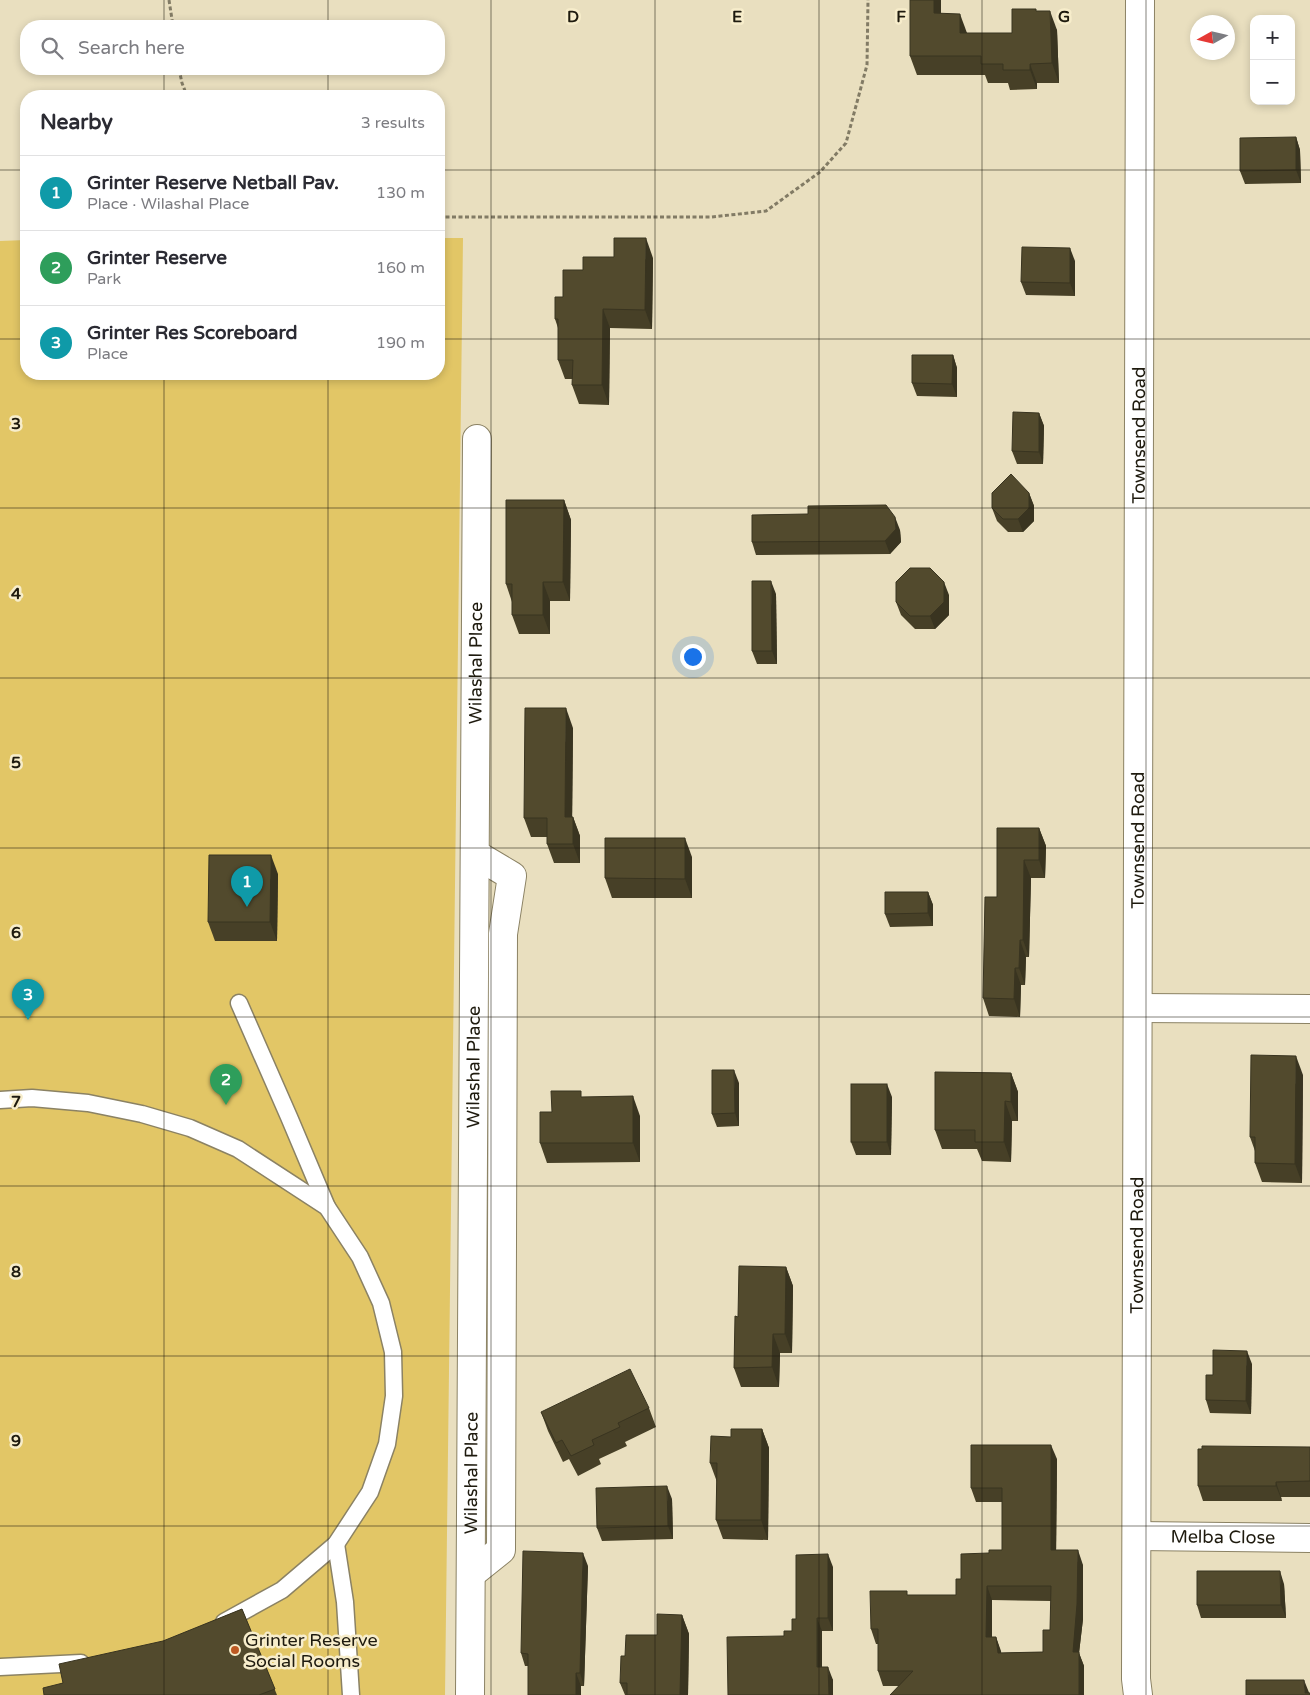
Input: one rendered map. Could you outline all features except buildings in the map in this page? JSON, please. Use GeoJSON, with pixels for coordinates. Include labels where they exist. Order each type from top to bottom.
{"type":"FeatureCollection","features":[{"type":"Feature","properties":{"kind":"street","name":"Townsend Road"},"geometry":{"type":"LineString","coordinates":[[1136,1690],[1140,0]]}},
{"type":"Feature","properties":{"kind":"street","name":"Wilashal Place"},"geometry":{"type":"LineString","coordinates":[[470,1695],[477,439]]}},
{"type":"Feature","properties":{"kind":"street"},"geometry":{"type":"LineString","coordinates":[[471,1574],[501,1550],[503,934],[512,876],[474,854]]}},
{"type":"Feature","properties":{"kind":"street"},"geometry":{"type":"LineString","coordinates":[[1138,1008],[1310,1009]]}},
{"type":"Feature","properties":{"kind":"street","name":"Melba Close"},"geometry":{"type":"LineString","coordinates":[[1137,1536],[1310,1538]]}},
{"type":"Feature","properties":{"kind":"lane"},"geometry":{"type":"LineString","coordinates":[[208,1630],[282,1590],[336,1544],[370,1492],[387,1444],[394,1396],[393,1352],[381,1303],[360,1257],[327,1207],[239,1003]]}},
{"type":"Feature","properties":{"kind":"lane"},"geometry":{"type":"LineString","coordinates":[[0,1100],[32,1098],[88,1103],[142,1114],[190,1128],[238,1149],[327,1207]]}},
{"type":"Feature","properties":{"kind":"lane"},"geometry":{"type":"LineString","coordinates":[[336,1544],[344,1602],[351,1695]]}},
{"type":"Feature","properties":{"kind":"lane"},"geometry":{"type":"LineString","coordinates":[[0,1667],[82,1664],[101,1660]]}},
{"type":"Feature","properties":{"kind":"path"},"geometry":{"type":"LineString","coordinates":[[168,0],[172,20]]}},
{"type":"Feature","properties":{"kind":"path"},"geometry":{"type":"LineString","coordinates":[[445,217],[712,217],[766,211],[820,172],[846,143],[866,65],[868,0]]}},
{"type":"Feature","properties":{"kind":"path"},"geometry":{"type":"LineString","coordinates":[[180,75],[185,90]]}},
{"type":"Feature","properties":{"kind":"shaded area"},"geometry":{"type":"Polygon","coordinates":[[[445,238],[463,238],[445,1695],[0,1695],[0,241],[20,240],[20,380],[445,380],[445,238]]]}},
{"type":"Feature","properties":{"kind":"place","name":"Grinter Reserve Netball Pav."},"geometry":{"type":"Point","coordinates":[247,907]}},
{"type":"Feature","properties":{"kind":"place","name":"Grinter Res Scoreboard"},"geometry":{"type":"Point","coordinates":[28,1020]}},
{"type":"Feature","properties":{"kind":"place","name":"Grinter Reserve"},"geometry":{"type":"Point","coordinates":[226,1105]}},
{"type":"Feature","properties":{"kind":"place","name":"Grinter Reserve Social Rooms"},"geometry":{"type":"Point","coordinates":[235,1650]}}]}
